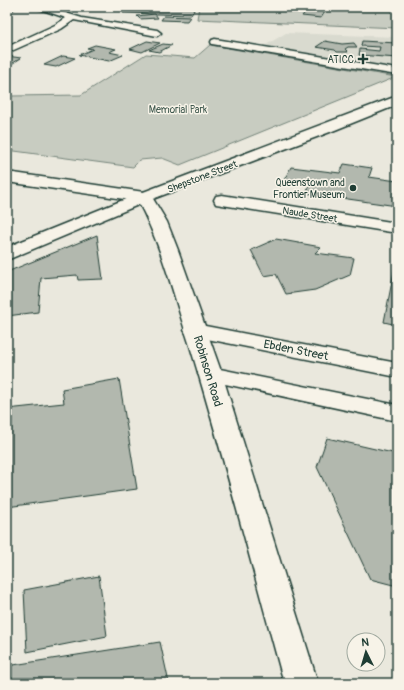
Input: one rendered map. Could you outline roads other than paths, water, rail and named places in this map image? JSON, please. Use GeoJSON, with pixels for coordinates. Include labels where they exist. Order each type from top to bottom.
{"type":"FeatureCollection","features":[{"type":"Feature","properties":{"kind":"street","name":"Shepstone Street"},"geometry":{"type":"LineString","coordinates":[[7,254],[144,197],[325,130],[397,100]]}},
{"type":"Feature","properties":{"kind":"street"},"geometry":{"type":"LineString","coordinates":[[7,177],[144,197]]}},
{"type":"Feature","properties":{"kind":"street","name":"Robinson Road"},"geometry":{"type":"LineString","coordinates":[[144,197],[158,222],[169,250],[210,374],[301,683]]}},
{"type":"Feature","properties":{"kind":"street","name":"Naude Street"},"geometry":{"type":"LineString","coordinates":[[222,200],[397,228]]}},
{"type":"Feature","properties":{"kind":"street","name":"Ebden Street"},"geometry":{"type":"LineString","coordinates":[[195,330],[397,370]]}},
{"type":"Feature","properties":{"kind":"street"},"geometry":{"type":"LineString","coordinates":[[210,374],[397,413]]}},
{"type":"Feature","properties":{"kind":"lane"},"geometry":{"type":"LineString","coordinates":[[38,7],[72,18],[157,33]]}},
{"type":"Feature","properties":{"kind":"lane"},"geometry":{"type":"LineString","coordinates":[[7,50],[58,27],[72,18]]}},
{"type":"Feature","properties":{"kind":"lane"},"geometry":{"type":"LineString","coordinates":[[215,42],[397,72]]}},
{"type":"Feature","properties":{"kind":"place","name":"ATICC"},"geometry":{"type":"Point","coordinates":[363,59]}},
{"type":"Feature","properties":{"kind":"place","name":"Queenstown and Frontier Museum"},"geometry":{"type":"Point","coordinates":[353,188]}},
{"type":"Feature","properties":{"kind":"park label","name":"Memorial Park"},"geometry":{"type":"Point","coordinates":[178,109]}}]}
